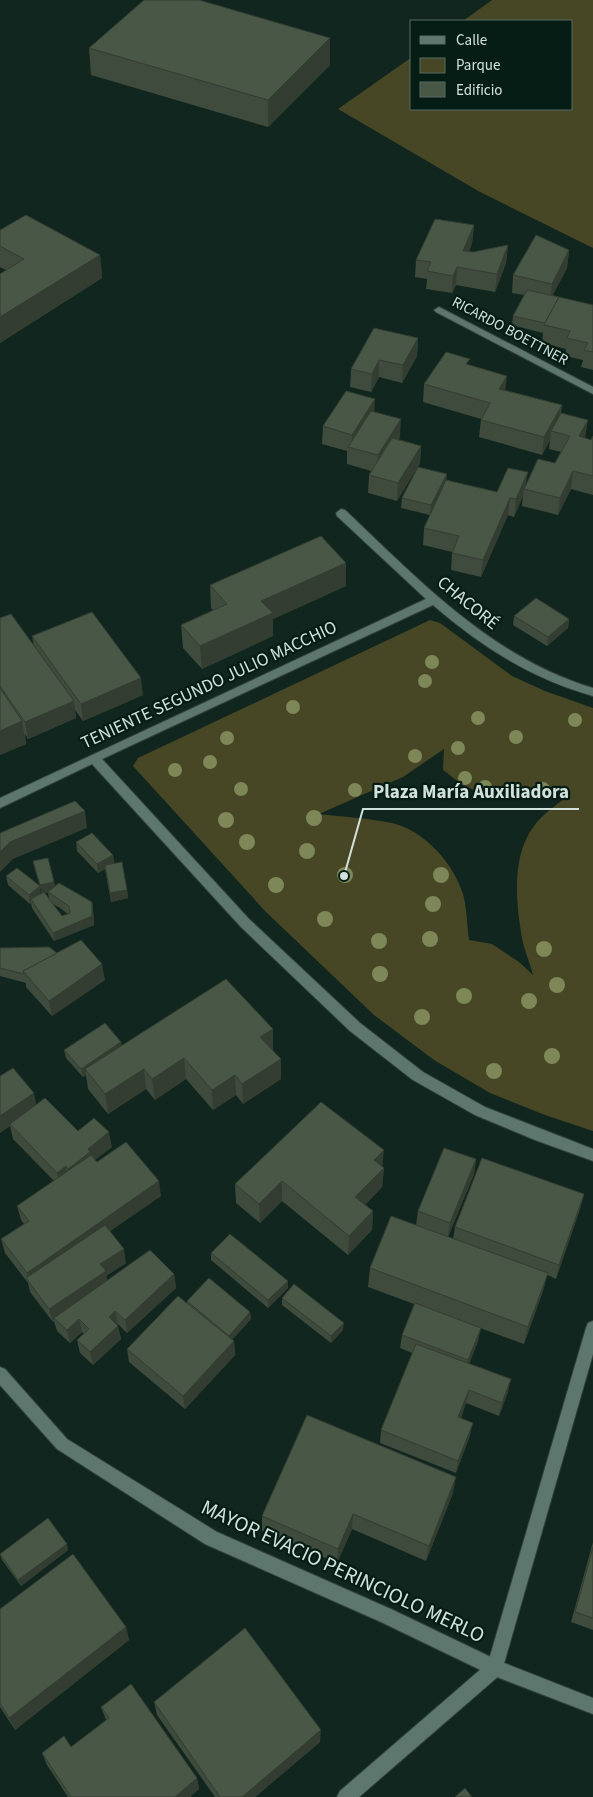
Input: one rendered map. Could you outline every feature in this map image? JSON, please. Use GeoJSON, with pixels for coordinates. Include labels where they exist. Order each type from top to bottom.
{"type":"FeatureCollection","features":[{"type":"Feature","properties":{"kind":"street","name":"RICARDO BOETTNER"},"geometry":{"type":"LineString","coordinates":[[439,310],[593,391]]}},
{"type":"Feature","properties":{"kind":"street","name":"CHACORÉ"},"geometry":{"type":"LineString","coordinates":[[341,512],[434,600],[495,647],[520,663],[593,692]]}},
{"type":"Feature","properties":{"kind":"street","name":"TENIENTE SEGUNDO JULIO MACCHIO"},"geometry":{"type":"LineString","coordinates":[[0,803],[434,600]]}},
{"type":"Feature","properties":{"kind":"street"},"geometry":{"type":"LineString","coordinates":[[94,758],[245,923],[356,1027],[418,1076],[480,1111],[540,1136],[593,1155]]}},
{"type":"Feature","properties":{"kind":"street"},"geometry":{"type":"LineString","coordinates":[[346,1797],[496,1668],[593,1328]]}},
{"type":"Feature","properties":{"kind":"street","name":"MAYOR EVACIO PERINCIOLO MERLO"},"geometry":{"type":"LineString","coordinates":[[0,1374],[62,1444],[211,1538],[386,1616],[496,1668],[593,1706]]}},
{"type":"Feature","properties":{"kind":"green space"},"geometry":{"type":"Polygon","coordinates":[[[492,0],[593,0],[593,248],[480,192],[338,109],[410,58],[410,110],[573,110],[573,20],[464,20],[492,0]]]}},
{"type":"Feature","properties":{"kind":"green space"},"geometry":{"type":"Polygon","coordinates":[[[430,620],[440,623],[512,676],[545,691],[593,708],[593,1131],[545,1115],[490,1093],[434,1060],[374,1015],[265,911],[133,766],[138,758],[430,620]],[[444,749],[403,777],[319,814],[392,823],[416,833],[445,860],[458,882],[464,899],[469,940],[492,944],[519,962],[533,975],[523,943],[518,910],[517,880],[519,865],[527,838],[534,826],[547,812],[571,793],[517,797],[491,795],[478,792],[459,783],[443,770],[444,749]]]}},
{"type":"Feature","properties":{"kind":"building"},"geometry":{"type":"Polygon","coordinates":[[[144,0],[199,0],[330,38],[268,100],[89,48],[144,0]]]}},
{"type":"Feature","properties":{"kind":"building"},"geometry":{"type":"Polygon","coordinates":[[[26,215],[100,255],[0,317],[0,274],[24,259],[0,246],[0,230],[26,215]]]}},
{"type":"Feature","properties":{"kind":"building"},"geometry":{"type":"Polygon","coordinates":[[[435,219],[474,225],[463,251],[473,252],[508,245],[497,274],[457,267],[453,276],[427,271],[431,262],[416,260],[435,219]]]}},
{"type":"Feature","properties":{"kind":"building"},"geometry":{"type":"Polygon","coordinates":[[[536,235],[569,250],[552,284],[513,275],[536,235]]]}},
{"type":"Feature","properties":{"kind":"building"},"geometry":{"type":"Polygon","coordinates":[[[527,290],[559,297],[545,323],[513,316],[527,290]]]}},
{"type":"Feature","properties":{"kind":"building"},"geometry":{"type":"Polygon","coordinates":[[[559,297],[593,305],[593,352],[584,350],[588,343],[567,338],[570,331],[544,325],[559,297]]]}},
{"type":"Feature","properties":{"kind":"building"},"geometry":{"type":"Polygon","coordinates":[[[374,328],[418,338],[403,365],[379,360],[372,374],[351,369],[374,328]]]}},
{"type":"Feature","properties":{"kind":"building"},"geometry":{"type":"Polygon","coordinates":[[[446,352],[470,359],[466,364],[507,376],[499,389],[562,405],[544,437],[481,420],[490,403],[424,384],[446,352]]]}},
{"type":"Feature","properties":{"kind":"building"},"geometry":{"type":"Polygon","coordinates":[[[346,391],[375,399],[352,435],[323,426],[346,391]]]}},
{"type":"Feature","properties":{"kind":"building"},"geometry":{"type":"Polygon","coordinates":[[[371,411],[401,419],[378,455],[348,447],[371,411]]]}},
{"type":"Feature","properties":{"kind":"building"},"geometry":{"type":"Polygon","coordinates":[[[561,413],[588,420],[579,436],[591,440],[593,436],[593,476],[573,471],[560,498],[524,489],[538,459],[555,463],[570,436],[551,431],[561,413]]]}},
{"type":"Feature","properties":{"kind":"building"},"geometry":{"type":"Polygon","coordinates":[[[392,438],[421,446],[398,483],[369,475],[392,438]]]}},
{"type":"Feature","properties":{"kind":"building"},"geometry":{"type":"Polygon","coordinates":[[[418,467],[447,474],[431,505],[402,498],[418,467]]]}},
{"type":"Feature","properties":{"kind":"building"},"geometry":{"type":"Polygon","coordinates":[[[508,468],[528,472],[516,499],[510,498],[483,560],[452,553],[459,536],[424,528],[446,480],[497,492],[508,468]]]}},
{"type":"Feature","properties":{"kind":"building"},"geometry":{"type":"Polygon","coordinates":[[[321,536],[346,563],[261,601],[273,613],[200,646],[181,625],[227,604],[210,585],[321,536]]]}},
{"type":"Feature","properties":{"kind":"building"},"geometry":{"type":"Polygon","coordinates":[[[536,598],[569,619],[548,637],[514,616],[536,598]]]}},
{"type":"Feature","properties":{"kind":"building"},"geometry":{"type":"Polygon","coordinates":[[[92,612],[141,678],[81,704],[32,636],[92,612]]]}},
{"type":"Feature","properties":{"kind":"building"},"geometry":{"type":"Polygon","coordinates":[[[11,614],[74,701],[25,722],[0,686],[0,618],[11,614]]]}},
{"type":"Feature","properties":{"kind":"building"},"geometry":{"type":"Polygon","coordinates":[[[0,688],[22,721],[0,731],[0,688]]]}},
{"type":"Feature","properties":{"kind":"building"},"geometry":{"type":"Polygon","coordinates":[[[75,801],[85,811],[10,842],[0,852],[0,833],[75,801]]]}},
{"type":"Feature","properties":{"kind":"building"},"geometry":{"type":"Polygon","coordinates":[[[92,833],[113,855],[97,864],[76,842],[92,833]]]}},
{"type":"Feature","properties":{"kind":"building"},"geometry":{"type":"Polygon","coordinates":[[[48,858],[54,882],[40,885],[33,861],[48,858]]]}},
{"type":"Feature","properties":{"kind":"building"},"geometry":{"type":"Polygon","coordinates":[[[122,862],[127,890],[110,893],[105,865],[122,862]]]}},
{"type":"Feature","properties":{"kind":"building"},"geometry":{"type":"Polygon","coordinates":[[[17,868],[40,886],[29,895],[6,876],[17,868]]]}},
{"type":"Feature","properties":{"kind":"building"},"geometry":{"type":"Polygon","coordinates":[[[59,883],[92,902],[92,916],[53,933],[31,899],[44,892],[62,916],[70,913],[69,906],[48,892],[59,883]]]}},
{"type":"Feature","properties":{"kind":"building"},"geometry":{"type":"Polygon","coordinates":[[[81,940],[102,964],[49,1001],[23,971],[81,940]]]}},
{"type":"Feature","properties":{"kind":"building"},"geometry":{"type":"Polygon","coordinates":[[[49,947],[57,953],[23,971],[24,974],[0,968],[0,948],[49,947]]]}},
{"type":"Feature","properties":{"kind":"building"},"geometry":{"type":"Polygon","coordinates":[[[226,979],[273,1029],[260,1037],[281,1059],[242,1084],[235,1075],[212,1090],[184,1058],[152,1079],[144,1069],[105,1094],[85,1069],[226,979]]]}},
{"type":"Feature","properties":{"kind":"building"},"geometry":{"type":"Polygon","coordinates":[[[105,1023],[121,1042],[81,1069],[64,1050],[105,1023]]]}},
{"type":"Feature","properties":{"kind":"building"},"geometry":{"type":"Polygon","coordinates":[[[13,1068],[34,1093],[0,1116],[0,1076],[13,1068]]]}},
{"type":"Feature","properties":{"kind":"building"},"geometry":{"type":"Polygon","coordinates":[[[45,1098],[78,1131],[94,1118],[109,1132],[88,1149],[90,1152],[68,1169],[66,1166],[57,1173],[10,1124],[45,1098]]]}},
{"type":"Feature","properties":{"kind":"building"},"geometry":{"type":"Polygon","coordinates":[[[321,1102],[384,1150],[374,1160],[384,1168],[355,1197],[373,1211],[349,1236],[282,1181],[259,1204],[235,1184],[321,1102]]]}},
{"type":"Feature","properties":{"kind":"building"},"geometry":{"type":"Polygon","coordinates":[[[126,1142],[159,1181],[27,1273],[1,1239],[29,1221],[17,1206],[91,1155],[97,1162],[126,1142]]]}},
{"type":"Feature","properties":{"kind":"building"},"geometry":{"type":"Polygon","coordinates":[[[444,1148],[476,1159],[450,1223],[418,1211],[444,1148]]]}},
{"type":"Feature","properties":{"kind":"building"},"geometry":{"type":"Polygon","coordinates":[[[482,1158],[584,1194],[559,1265],[455,1227],[482,1158]]]}},
{"type":"Feature","properties":{"kind":"building"},"geometry":{"type":"Polygon","coordinates":[[[391,1216],[548,1273],[528,1327],[370,1268],[391,1216]]]}},
{"type":"Feature","properties":{"kind":"building"},"geometry":{"type":"Polygon","coordinates":[[[105,1225],[124,1249],[100,1264],[106,1271],[49,1309],[26,1278],[105,1225]]]}},
{"type":"Feature","properties":{"kind":"building"},"geometry":{"type":"Polygon","coordinates":[[[230,1234],[288,1281],[268,1300],[211,1253],[230,1234]]]}},
{"type":"Feature","properties":{"kind":"building"},"geometry":{"type":"Polygon","coordinates":[[[150,1250],[174,1274],[125,1320],[115,1311],[109,1317],[118,1326],[90,1352],[77,1340],[89,1329],[79,1319],[67,1330],[54,1318],[150,1250]]]}},
{"type":"Feature","properties":{"kind":"building"},"geometry":{"type":"Polygon","coordinates":[[[209,1278],[250,1312],[229,1336],[187,1301],[209,1278]]]}},
{"type":"Feature","properties":{"kind":"building"},"geometry":{"type":"Polygon","coordinates":[[[294,1284],[344,1323],[331,1336],[282,1298],[294,1284]]]}},
{"type":"Feature","properties":{"kind":"building"},"geometry":{"type":"Polygon","coordinates":[[[178,1296],[234,1341],[183,1396],[127,1349],[178,1296]]]}},
{"type":"Feature","properties":{"kind":"building"},"geometry":{"type":"Polygon","coordinates":[[[415,1303],[481,1328],[468,1360],[402,1335],[415,1303]]]}},
{"type":"Feature","properties":{"kind":"building"},"geometry":{"type":"Polygon","coordinates":[[[416,1344],[511,1379],[502,1403],[469,1390],[458,1417],[473,1423],[458,1461],[381,1430],[416,1344]]]}},
{"type":"Feature","properties":{"kind":"building"},"geometry":{"type":"Polygon","coordinates":[[[307,1415],[456,1477],[429,1546],[353,1514],[338,1549],[262,1516],[307,1415]]]}},
{"type":"Feature","properties":{"kind":"building"},"geometry":{"type":"Polygon","coordinates":[[[48,1518],[67,1544],[18,1580],[0,1554],[48,1518]]]}},
{"type":"Feature","properties":{"kind":"building"},"geometry":{"type":"Polygon","coordinates":[[[593,1547],[593,1618],[575,1612],[593,1547]]]}},
{"type":"Feature","properties":{"kind":"building"},"geometry":{"type":"Polygon","coordinates":[[[73,1554],[126,1627],[9,1718],[0,1703],[0,1609],[73,1554]]]}},
{"type":"Feature","properties":{"kind":"building"},"geometry":{"type":"Polygon","coordinates":[[[245,1628],[321,1730],[242,1797],[220,1797],[154,1702],[245,1628]]]}},
{"type":"Feature","properties":{"kind":"building"},"geometry":{"type":"Polygon","coordinates":[[[131,1684],[197,1778],[175,1797],[71,1797],[42,1753],[64,1736],[71,1747],[109,1718],[101,1707],[131,1684]]]}},
{"type":"Feature","properties":{"kind":"building"},"geometry":{"type":"Polygon","coordinates":[[[465,1788],[472,1797],[455,1797],[465,1788]]]}},
{"type":"Feature","properties":{"kind":"place","name":"Plaza María Auxiliadora"},"geometry":{"type":"Point","coordinates":[344,876]}}]}
